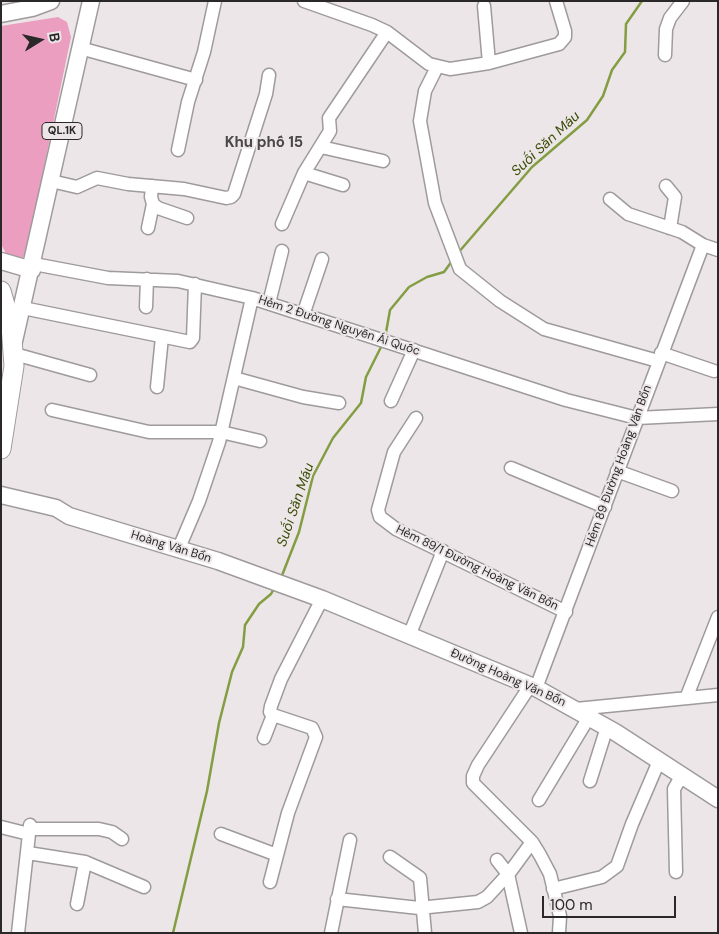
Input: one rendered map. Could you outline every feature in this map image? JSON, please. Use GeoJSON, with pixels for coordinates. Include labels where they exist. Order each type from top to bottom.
{"type":"FeatureCollection","features":[{"type":"Feature","properties":{"kind":"highway"},"geometry":{"type":"LineString","coordinates":[[1,290],[11,326],[6,358],[14,366],[1,449]]}},
{"type":"Feature","properties":{"kind":"main road"},"geometry":{"type":"LineString","coordinates":[[1,14],[51,1]]}},
{"type":"Feature","properties":{"kind":"main road","name":"QL.1K"},"geometry":{"type":"LineString","coordinates":[[6,358],[23,308],[33,267],[91,1]]}},
{"type":"Feature","properties":{"kind":"main road"},"geometry":{"type":"LineString","coordinates":[[1,261],[33,267]]}},
{"type":"Feature","properties":{"kind":"main road","name":"Hoàng Văn Bổn"},"geometry":{"type":"LineString","coordinates":[[1,495],[56,508],[69,516],[179,548],[278,583]]}},
{"type":"Feature","properties":{"kind":"main road","name":"Hoàng Văn Bổn"},"geometry":{"type":"LineString","coordinates":[[1,504],[55,517],[69,516]]}},
{"type":"Feature","properties":{"kind":"main road","name":"Đường Hoàng Văn Bổn"},"geometry":{"type":"LineString","coordinates":[[278,583],[322,599],[533,687],[607,728],[718,799]]}},
{"type":"Feature","properties":{"kind":"street"},"geometry":{"type":"LineString","coordinates":[[178,150],[188,102],[196,80],[215,1]]}},
{"type":"Feature","properties":{"kind":"street"},"geometry":{"type":"LineString","coordinates":[[304,1],[335,7],[387,32],[416,56],[437,67],[450,69],[489,63],[559,44],[565,37],[565,32],[556,1]]}},
{"type":"Feature","properties":{"kind":"street"},"geometry":{"type":"LineString","coordinates":[[664,55],[666,29],[670,18],[683,1]]}},
{"type":"Feature","properties":{"kind":"street"},"geometry":{"type":"LineString","coordinates":[[484,6],[489,63]]}},
{"type":"Feature","properties":{"kind":"street"},"geometry":{"type":"LineString","coordinates":[[282,224],[304,173],[330,130],[329,118],[387,32]]}},
{"type":"Feature","properties":{"kind":"street"},"geometry":{"type":"LineString","coordinates":[[81,44],[196,80]]}},
{"type":"Feature","properties":{"kind":"street"},"geometry":{"type":"LineString","coordinates":[[437,67],[425,91],[420,121],[435,203],[455,259],[465,275],[544,328],[714,370]]}},
{"type":"Feature","properties":{"kind":"street"},"geometry":{"type":"LineString","coordinates":[[51,181],[77,187],[97,178],[184,189],[226,198],[234,194],[266,94],[269,75]]}},
{"type":"Feature","properties":{"kind":"street"},"geometry":{"type":"LineString","coordinates":[[321,147],[383,161]]}},
{"type":"Feature","properties":{"kind":"street"},"geometry":{"type":"LineString","coordinates":[[304,173],[343,185]]}},
{"type":"Feature","properties":{"kind":"street"},"geometry":{"type":"LineString","coordinates":[[152,186],[151,197],[158,208],[187,218]]}},
{"type":"Feature","properties":{"kind":"street"},"geometry":{"type":"LineString","coordinates":[[666,186],[675,197],[670,228]]}},
{"type":"Feature","properties":{"kind":"street"},"geometry":{"type":"LineString","coordinates":[[610,199],[628,214],[689,235],[703,245],[718,250]]}},
{"type":"Feature","properties":{"kind":"street"},"geometry":{"type":"LineString","coordinates":[[148,228],[154,204]]}},
{"type":"Feature","properties":{"kind":"street","name":"Hẻm 89 Đường Hoàng Văn Bổn"},"geometry":{"type":"LineString","coordinates":[[532,842],[473,783],[473,776],[478,765],[533,687],[566,612],[659,357],[703,245]]}},
{"type":"Feature","properties":{"kind":"street"},"geometry":{"type":"LineString","coordinates":[[269,302],[282,251]]}},
{"type":"Feature","properties":{"kind":"street"},"geometry":{"type":"LineString","coordinates":[[303,315],[322,258]]}},
{"type":"Feature","properties":{"kind":"street","name":"Hẻm 2 Đường Nguyễn Ái Quốc"},"geometry":{"type":"LineString","coordinates":[[33,267],[98,277],[195,284],[269,302],[303,315],[566,400],[637,418],[718,414]]}},
{"type":"Feature","properties":{"kind":"street"},"geometry":{"type":"LineString","coordinates":[[146,307],[147,280]]}},
{"type":"Feature","properties":{"kind":"street"},"geometry":{"type":"LineString","coordinates":[[23,308],[187,342],[192,340],[195,284]]}},
{"type":"Feature","properties":{"kind":"street"},"geometry":{"type":"LineString","coordinates":[[179,548],[199,501],[221,432],[252,298]]}},
{"type":"Feature","properties":{"kind":"street"},"geometry":{"type":"LineString","coordinates":[[157,387],[162,337]]}},
{"type":"Feature","properties":{"kind":"street"},"geometry":{"type":"LineString","coordinates":[[391,401],[414,350]]}},
{"type":"Feature","properties":{"kind":"street"},"geometry":{"type":"LineString","coordinates":[[6,358],[90,375]]}},
{"type":"Feature","properties":{"kind":"street"},"geometry":{"type":"LineString","coordinates":[[234,378],[303,397],[339,403]]}},
{"type":"Feature","properties":{"kind":"street"},"geometry":{"type":"LineString","coordinates":[[52,410],[149,432],[221,432],[260,441]]}},
{"type":"Feature","properties":{"kind":"street","name":"Hẻm 89/1 Đường Hoàng Văn Bổn"},"geometry":{"type":"LineString","coordinates":[[416,418],[394,452],[378,510],[380,517],[388,524],[566,612]]}},
{"type":"Feature","properties":{"kind":"street"},"geometry":{"type":"LineString","coordinates":[[512,468],[605,507]]}},
{"type":"Feature","properties":{"kind":"street"},"geometry":{"type":"LineString","coordinates":[[617,471],[672,491]]}},
{"type":"Feature","properties":{"kind":"street"},"geometry":{"type":"LineString","coordinates":[[409,636],[443,551]]}},
{"type":"Feature","properties":{"kind":"street"},"geometry":{"type":"LineString","coordinates":[[270,882],[288,813],[316,737],[312,728],[273,715],[270,712],[271,706],[281,679],[322,599]]}},
{"type":"Feature","properties":{"kind":"street"},"geometry":{"type":"LineString","coordinates":[[686,696],[718,617]]}},
{"type":"Feature","properties":{"kind":"street"},"geometry":{"type":"LineString","coordinates":[[539,800],[582,713],[686,696],[718,695]]}},
{"type":"Feature","properties":{"kind":"street"},"geometry":{"type":"LineString","coordinates":[[264,738],[273,715]]}},
{"type":"Feature","properties":{"kind":"street"},"geometry":{"type":"LineString","coordinates":[[590,781],[607,728]]}},
{"type":"Feature","properties":{"kind":"street"},"geometry":{"type":"LineString","coordinates":[[553,889],[602,877],[617,866],[632,824],[660,761]]}},
{"type":"Feature","properties":{"kind":"street"},"geometry":{"type":"LineString","coordinates":[[676,872],[674,789],[682,775]]}},
{"type":"Feature","properties":{"kind":"street"},"geometry":{"type":"LineString","coordinates":[[1,827],[99,829],[112,832],[122,839]]}},
{"type":"Feature","properties":{"kind":"street"},"geometry":{"type":"LineString","coordinates":[[18,933],[28,854],[29,829]]}},
{"type":"Feature","properties":{"kind":"street"},"geometry":{"type":"LineString","coordinates":[[221,834],[277,854]]}},
{"type":"Feature","properties":{"kind":"street"},"geometry":{"type":"LineString","coordinates":[[331,933],[350,840]]}},
{"type":"Feature","properties":{"kind":"street"},"geometry":{"type":"LineString","coordinates":[[337,899],[421,908],[478,902],[486,898],[508,874],[532,842],[550,874],[560,916],[559,933]]}},
{"type":"Feature","properties":{"kind":"street"},"geometry":{"type":"LineString","coordinates":[[28,854],[85,862],[144,887]]}},
{"type":"Feature","properties":{"kind":"street"},"geometry":{"type":"LineString","coordinates":[[390,857],[420,878],[421,908],[425,933]]}},
{"type":"Feature","properties":{"kind":"street"},"geometry":{"type":"LineString","coordinates":[[497,860],[508,874],[521,933]]}},
{"type":"Feature","properties":{"kind":"street"},"geometry":{"type":"LineString","coordinates":[[77,904],[85,862]]}},
{"type":"Feature","properties":{"kind":"shaded area"},"geometry":{"type":"Polygon","coordinates":[[[58,17],[67,22],[71,37],[26,254],[21,259],[7,255],[2,246],[1,26],[58,17]]]}},
{"type":"Feature","properties":{"kind":"waterway","name":"Suối Săn Máu"},"geometry":{"type":"LineString","coordinates":[[458,253],[532,167],[587,120],[603,96],[612,70],[625,52],[626,24],[642,1]]}},
{"type":"Feature","properties":{"kind":"waterway","name":"Suối Săn Máu"},"geometry":{"type":"LineString","coordinates":[[385,338],[390,310],[409,287],[427,277],[444,272],[452,261]]}},
{"type":"Feature","properties":{"kind":"waterway","name":"Suối Săn Máu"},"geometry":{"type":"LineString","coordinates":[[281,578],[299,532],[313,476],[333,438],[361,403],[366,377],[382,345]]}},
{"type":"Feature","properties":{"kind":"waterway","name":"Suối Săn Máu"},"geometry":{"type":"LineString","coordinates":[[173,933],[207,791],[219,723],[232,672],[243,647],[245,625],[259,604],[271,594],[275,587]]}},
{"type":"Feature","properties":{"kind":"district","name":"Khu phố 15"},"geometry":{"type":"Point","coordinates":[264,143]}}]}
